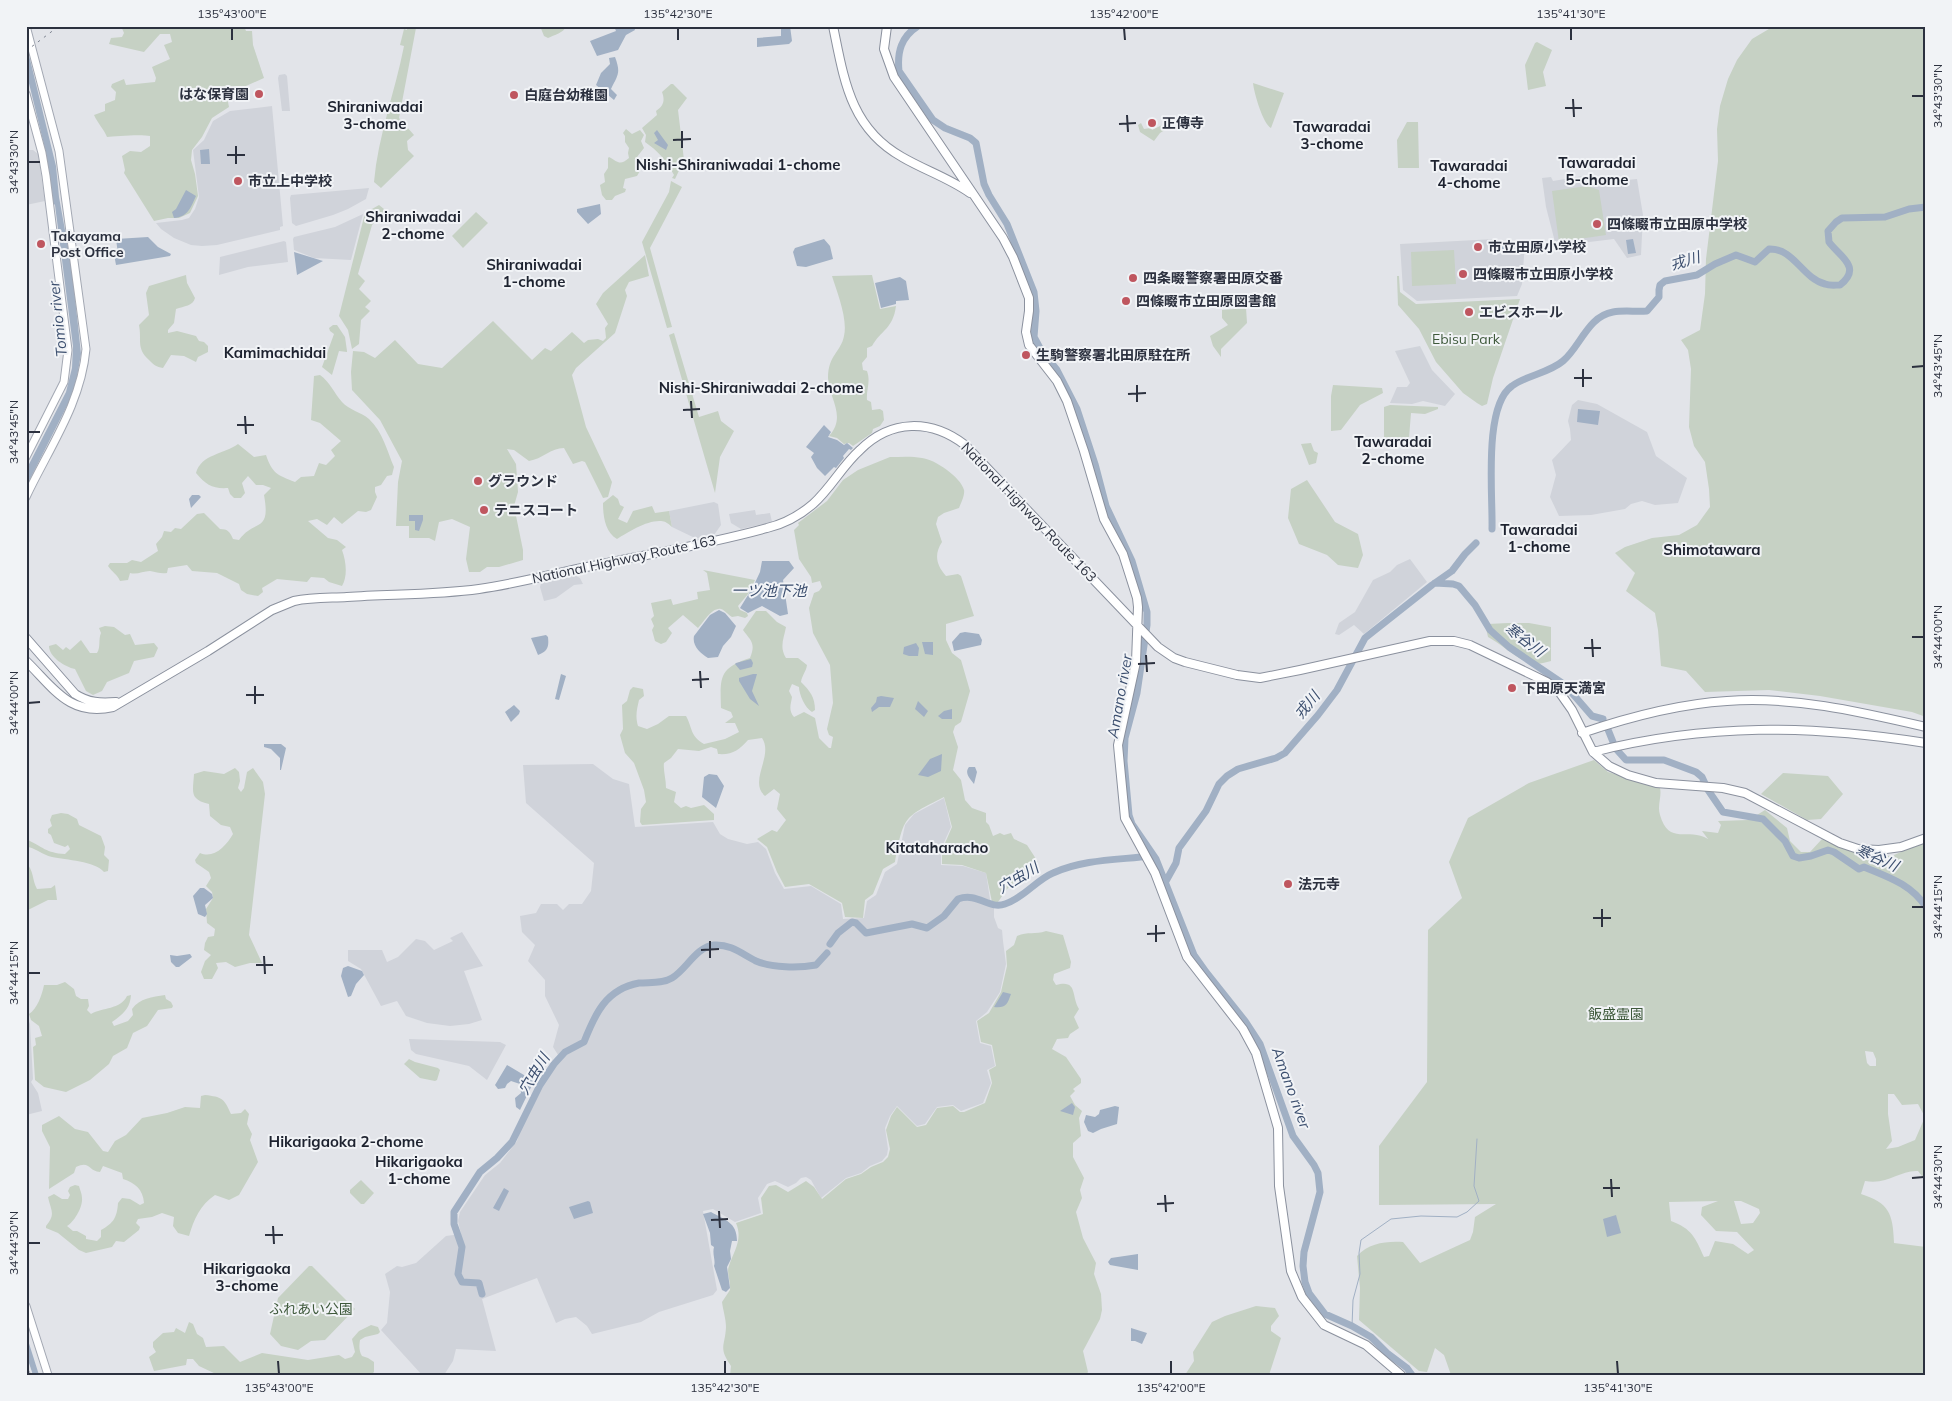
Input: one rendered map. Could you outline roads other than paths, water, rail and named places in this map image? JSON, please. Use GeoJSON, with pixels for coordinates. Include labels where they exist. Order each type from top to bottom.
{"type":"FeatureCollection","features":[{"type":"Feature","properties":{"kind":"highway"},"geometry":{"type":"LineString","coordinates":[[833,26],[850,97],[858,115],[871,132],[893,152],[959,186],[973,196]]}},
{"type":"Feature","properties":{"kind":"highway"},"geometry":{"type":"LineString","coordinates":[[887,26],[884,49],[894,77],[1003,238],[1013,257],[1029,298],[1030,311],[1026,332],[1028,342],[1057,381],[1067,401],[1104,519],[1130,571],[1137,598],[1140,626],[1133,679],[1119,734],[1118,752],[1125,818],[1155,873],[1187,957],[1243,1029],[1256,1053],[1278,1128],[1279,1186],[1291,1271],[1302,1297],[1324,1325],[1366,1345],[1401,1375]]}},
{"type":"Feature","properties":{"kind":"highway","name":"National Highway Route 163"},"geometry":{"type":"LineString","coordinates":[[26,661],[58,694],[76,705],[103,709],[113,707],[208,651],[272,610],[294,601],[478,589],[743,534],[781,524],[813,504],[858,451],[868,442],[892,430],[921,425],[944,432],[965,445],[1150,637],[1174,658],[1244,677],[1266,677],[1430,641],[1454,641],[1470,645],[1547,682],[1560,693],[1572,710],[1593,752]]}},
{"type":"Feature","properties":{"kind":"highway","name":"National Highway Route 163"},"geometry":{"type":"LineString","coordinates":[[26,638],[71,691],[79,697],[98,704],[125,701]]}},
{"type":"Feature","properties":{"kind":"highway"},"geometry":{"type":"LineString","coordinates":[[1582,733],[1624,719],[1663,710],[1710,702],[1745,700],[1826,706],[1926,727]]}},
{"type":"Feature","properties":{"kind":"highway"},"geometry":{"type":"LineString","coordinates":[[1593,752],[1664,737],[1738,730],[1838,732],[1926,743]]}},
{"type":"Feature","properties":{"kind":"highway"},"geometry":{"type":"LineString","coordinates":[[1593,752],[1608,766],[1634,777],[1664,784],[1707,787],[1744,793],[1840,843],[1858,849],[1879,850],[1896,848],[1926,838]]}},
{"type":"Feature","properties":{"kind":"main road"},"geometry":{"type":"LineString","coordinates":[[26,26],[59,151],[86,348],[84,370],[74,401],[29,485],[26,497]]}},
{"type":"Feature","properties":{"kind":"main road"},"geometry":{"type":"LineString","coordinates":[[26,94],[42,154],[68,350],[64,382],[26,457]]}},
{"type":"Feature","properties":{"kind":"main road"},"geometry":{"type":"LineString","coordinates":[[26,1306],[48,1375]]}},
{"type":"Feature","properties":{"kind":"water"},"geometry":{"type":"Polygon","coordinates":[[[614,26],[634,26],[635,30],[626,35],[618,50],[597,56],[590,41],[616,31],[614,26]]]}},
{"type":"Feature","properties":{"kind":"water"},"geometry":{"type":"Polygon","coordinates":[[[781,26],[790,26],[792,41],[789,44],[757,47],[757,38],[781,36],[781,26]]]}},
{"type":"Feature","properties":{"kind":"water"},"geometry":{"type":"Polygon","coordinates":[[[26,43],[56,166],[59,197],[72,269],[81,354],[72,396],[26,487],[26,470],[66,392],[72,368],[73,346],[55,205],[51,201],[46,153],[26,71],[26,43]]]}},
{"type":"Feature","properties":{"kind":"water"},"geometry":{"type":"Polygon","coordinates":[[[615,57],[618,70],[611,89],[617,95],[614,100],[596,85],[601,73],[610,64],[609,58],[615,57]]]}},
{"type":"Feature","properties":{"kind":"water"},"geometry":{"type":"Polygon","coordinates":[[[657,130],[668,145],[666,150],[654,143],[658,140],[654,133],[657,130]]]}},
{"type":"Feature","properties":{"kind":"water"},"geometry":{"type":"Polygon","coordinates":[[[209,149],[210,164],[201,164],[200,150],[209,149]]]}},
{"type":"Feature","properties":{"kind":"water"},"geometry":{"type":"Polygon","coordinates":[[[186,190],[196,196],[191,208],[183,216],[174,218],[172,212],[176,209],[186,190]]]}},
{"type":"Feature","properties":{"kind":"water"},"geometry":{"type":"Polygon","coordinates":[[[600,204],[601,214],[588,224],[577,212],[577,209],[600,204]]]}},
{"type":"Feature","properties":{"kind":"water"},"geometry":{"type":"Polygon","coordinates":[[[148,237],[158,247],[171,254],[170,256],[116,265],[114,254],[118,254],[116,239],[148,237]]]}},
{"type":"Feature","properties":{"kind":"water"},"geometry":{"type":"Polygon","coordinates":[[[824,239],[830,246],[833,259],[806,267],[797,266],[793,252],[795,248],[824,239]]]}},
{"type":"Feature","properties":{"kind":"water"},"geometry":{"type":"Polygon","coordinates":[[[1633,239],[1636,253],[1628,254],[1626,240],[1633,239]]]}},
{"type":"Feature","properties":{"kind":"water"},"geometry":{"type":"Polygon","coordinates":[[[1512,245],[1512,253],[1497,253],[1497,246],[1512,245]]]}},
{"type":"Feature","properties":{"kind":"water"},"geometry":{"type":"Polygon","coordinates":[[[294,252],[323,261],[297,275],[294,252]]]}},
{"type":"Feature","properties":{"kind":"water"},"geometry":{"type":"Polygon","coordinates":[[[900,277],[906,281],[909,300],[896,301],[896,304],[881,308],[875,283],[900,277]]]}},
{"type":"Feature","properties":{"kind":"water"},"geometry":{"type":"Polygon","coordinates":[[[1578,409],[1600,411],[1598,425],[1577,422],[1578,409]]]}},
{"type":"Feature","properties":{"kind":"water"},"geometry":{"type":"Polygon","coordinates":[[[824,425],[831,432],[828,437],[844,445],[847,443],[853,448],[849,449],[843,456],[844,458],[836,468],[834,467],[825,476],[817,468],[811,457],[814,453],[806,447],[824,425]]]}},
{"type":"Feature","properties":{"kind":"water"},"geometry":{"type":"Polygon","coordinates":[[[192,495],[199,495],[201,497],[191,508],[189,499],[192,495]]]}},
{"type":"Feature","properties":{"kind":"water"},"geometry":{"type":"Polygon","coordinates":[[[409,515],[423,515],[419,531],[415,530],[415,521],[409,521],[409,515]]]}},
{"type":"Feature","properties":{"kind":"water","name":"一ツ池下池"},"geometry":{"type":"Polygon","coordinates":[[[762,561],[789,561],[794,568],[783,580],[788,614],[780,616],[762,606],[748,613],[740,608],[753,587],[760,572],[762,561]]]}},
{"type":"Feature","properties":{"kind":"water"},"geometry":{"type":"Polygon","coordinates":[[[719,610],[725,613],[736,626],[718,657],[708,658],[695,646],[694,636],[710,615],[719,610]]]}},
{"type":"Feature","properties":{"kind":"water"},"geometry":{"type":"Polygon","coordinates":[[[960,633],[979,634],[982,640],[981,645],[954,651],[952,642],[960,633]]]}},
{"type":"Feature","properties":{"kind":"water"},"geometry":{"type":"Polygon","coordinates":[[[546,635],[548,637],[547,648],[538,655],[531,638],[546,635]]]}},
{"type":"Feature","properties":{"kind":"water"},"geometry":{"type":"Polygon","coordinates":[[[922,642],[933,642],[933,655],[925,654],[922,642]]]}},
{"type":"Feature","properties":{"kind":"water"},"geometry":{"type":"Polygon","coordinates":[[[916,643],[919,648],[918,656],[903,654],[904,647],[916,643]]]}},
{"type":"Feature","properties":{"kind":"water"},"geometry":{"type":"Polygon","coordinates":[[[751,659],[752,667],[740,670],[735,664],[736,663],[751,659]]]}},
{"type":"Feature","properties":{"kind":"water"},"geometry":{"type":"Polygon","coordinates":[[[561,674],[566,676],[559,700],[555,699],[561,674]]]}},
{"type":"Feature","properties":{"kind":"water"},"geometry":{"type":"Polygon","coordinates":[[[757,674],[752,691],[759,706],[750,699],[739,681],[739,678],[757,674]]]}},
{"type":"Feature","properties":{"kind":"water"},"geometry":{"type":"Polygon","coordinates":[[[877,697],[894,698],[890,707],[879,707],[872,712],[871,708],[876,702],[877,697]]]}},
{"type":"Feature","properties":{"kind":"water"},"geometry":{"type":"Polygon","coordinates":[[[918,701],[928,711],[924,717],[915,709],[918,701]]]}},
{"type":"Feature","properties":{"kind":"water"},"geometry":{"type":"Polygon","coordinates":[[[514,705],[520,711],[511,722],[505,712],[514,705]]]}},
{"type":"Feature","properties":{"kind":"water"},"geometry":{"type":"Polygon","coordinates":[[[952,709],[952,719],[942,719],[938,716],[944,711],[952,709]]]}},
{"type":"Feature","properties":{"kind":"water"},"geometry":{"type":"Polygon","coordinates":[[[264,744],[281,744],[286,748],[281,770],[280,758],[271,749],[264,747],[264,744]]]}},
{"type":"Feature","properties":{"kind":"water"},"geometry":{"type":"Polygon","coordinates":[[[942,754],[941,771],[928,777],[918,775],[930,759],[942,754]]]}},
{"type":"Feature","properties":{"kind":"water"},"geometry":{"type":"Polygon","coordinates":[[[969,767],[975,767],[977,772],[974,784],[967,771],[969,767]]]}},
{"type":"Feature","properties":{"kind":"water"},"geometry":{"type":"Polygon","coordinates":[[[709,774],[717,775],[724,786],[716,808],[702,797],[704,777],[709,774]]]}},
{"type":"Feature","properties":{"kind":"water"},"geometry":{"type":"Polygon","coordinates":[[[200,888],[204,888],[212,894],[213,898],[205,905],[207,914],[205,917],[198,914],[193,896],[200,888]]]}},
{"type":"Feature","properties":{"kind":"water"},"geometry":{"type":"Polygon","coordinates":[[[190,954],[192,957],[179,967],[176,967],[171,962],[170,955],[190,954]]]}},
{"type":"Feature","properties":{"kind":"water"},"geometry":{"type":"Polygon","coordinates":[[[348,966],[362,971],[364,975],[356,984],[351,996],[348,997],[341,976],[343,968],[348,966]]]}},
{"type":"Feature","properties":{"kind":"water"},"geometry":{"type":"Polygon","coordinates":[[[1003,992],[1011,994],[1007,1003],[1001,1007],[994,1007],[1003,992]]]}},
{"type":"Feature","properties":{"kind":"water"},"geometry":{"type":"Polygon","coordinates":[[[507,1065],[534,1081],[520,1110],[516,1107],[515,1098],[521,1093],[520,1084],[511,1081],[505,1088],[498,1089],[495,1085],[507,1065]]]}},
{"type":"Feature","properties":{"kind":"water"},"geometry":{"type":"Polygon","coordinates":[[[1072,1103],[1075,1107],[1073,1115],[1060,1111],[1072,1103]]]}},
{"type":"Feature","properties":{"kind":"water"},"geometry":{"type":"Polygon","coordinates":[[[1115,1106],[1119,1107],[1117,1124],[1093,1133],[1088,1131],[1084,1122],[1086,1115],[1095,1117],[1099,1114],[1100,1110],[1115,1106]]]}},
{"type":"Feature","properties":{"kind":"water"},"geometry":{"type":"Polygon","coordinates":[[[504,1188],[509,1191],[499,1211],[493,1208],[504,1188]]]}},
{"type":"Feature","properties":{"kind":"water"},"geometry":{"type":"Polygon","coordinates":[[[588,1201],[593,1213],[574,1219],[569,1207],[588,1201]]]}},
{"type":"Feature","properties":{"kind":"water"},"geometry":{"type":"Polygon","coordinates":[[[711,1212],[729,1222],[736,1235],[737,1241],[732,1241],[731,1259],[727,1267],[730,1288],[726,1292],[722,1290],[714,1266],[714,1247],[711,1245],[710,1233],[703,1214],[711,1212]]]}},
{"type":"Feature","properties":{"kind":"water"},"geometry":{"type":"Polygon","coordinates":[[[1616,1215],[1621,1233],[1607,1237],[1603,1219],[1616,1215]]]}},
{"type":"Feature","properties":{"kind":"water"},"geometry":{"type":"Polygon","coordinates":[[[1138,1254],[1138,1270],[1110,1265],[1108,1262],[1111,1258],[1138,1254]]]}},
{"type":"Feature","properties":{"kind":"water"},"geometry":{"type":"Polygon","coordinates":[[[1131,1328],[1147,1333],[1142,1344],[1131,1341],[1131,1328]]]}},
{"type":"Feature","properties":{"kind":"water"},"geometry":{"type":"Polygon","coordinates":[[[26,1334],[39,1375],[33,1375],[26,1354],[26,1334]]]}},
{"type":"Feature","properties":{"kind":"waterway","name":"Amano river"},"geometry":{"type":"LineString","coordinates":[[918,26],[912,30],[901,46],[899,71],[933,120],[945,128],[970,138],[976,143],[984,184],[1007,224],[1034,292],[1036,311],[1034,337],[1041,350],[1057,370],[1077,409],[1106,506],[1132,561],[1147,612],[1147,625],[1137,693],[1125,738],[1124,761],[1129,815],[1132,824],[1156,859],[1194,955],[1245,1021],[1260,1044],[1293,1136],[1318,1173],[1320,1192],[1304,1252],[1303,1266],[1305,1282],[1309,1293],[1325,1314],[1371,1337],[1387,1353],[1407,1368],[1412,1375]]}},
{"type":"Feature","properties":{"kind":"waterway","name":"戎川"},"geometry":{"type":"LineString","coordinates":[[1492,529],[1491,475],[1493,431],[1497,412],[1503,397],[1518,382],[1563,361],[1597,319],[1613,312],[1647,311],[1659,297],[1660,285],[1665,281],[1697,275],[1715,264],[1736,255],[1755,262],[1769,249],[1785,253],[1817,281],[1829,285],[1840,285],[1847,279],[1849,267],[1847,262],[1829,242],[1828,231],[1836,222],[1842,218],[1885,217],[1909,209],[1926,207]]}},
{"type":"Feature","properties":{"kind":"waterway"},"geometry":{"type":"LineString","coordinates":[[75,241],[116,236],[118,239]]}},
{"type":"Feature","properties":{"kind":"waterway","name":"戎川"},"geometry":{"type":"LineString","coordinates":[[1166,881],[1176,863],[1179,848],[1206,811],[1219,784],[1238,769],[1276,758],[1285,753],[1337,690],[1365,638],[1452,571],[1476,543]]}},
{"type":"Feature","properties":{"kind":"waterway","name":"寒谷川"},"geometry":{"type":"LineString","coordinates":[[1435,583],[1459,586],[1475,605],[1490,630],[1509,647],[1565,685],[1592,716],[1603,719]]}},
{"type":"Feature","properties":{"kind":"waterway","name":"寒谷川"},"geometry":{"type":"LineString","coordinates":[[1607,727],[1613,742]]}},
{"type":"Feature","properties":{"kind":"waterway","name":"寒谷川"},"geometry":{"type":"LineString","coordinates":[[1617,750],[1626,760],[1664,760],[1696,772],[1702,777],[1708,790],[1723,812],[1763,819],[1785,841],[1793,856],[1799,858],[1828,850],[1834,852],[1859,869],[1864,867],[1898,882],[1913,892],[1926,907]]}},
{"type":"Feature","properties":{"kind":"waterway","name":"穴虫川"},"geometry":{"type":"LineString","coordinates":[[830,944],[838,933],[852,922],[856,923],[866,933],[912,924],[927,928],[944,916],[958,899],[965,897],[994,905],[1005,904],[1018,898],[1047,876],[1065,868],[1114,859],[1151,856]]}},
{"type":"Feature","properties":{"kind":"waterway","name":"穴虫川"},"geometry":{"type":"LineString","coordinates":[[482,1294],[479,1283],[462,1282],[458,1274],[462,1247],[454,1224],[454,1212],[480,1172],[512,1142],[540,1085],[554,1064],[565,1052],[584,1042],[603,1004],[610,997],[628,986],[668,980],[677,974],[696,954],[714,945],[726,946],[762,963],[786,967],[816,965],[827,953]]}},
{"type":"Feature","properties":{"kind":"waterway"},"geometry":{"type":"LineString","coordinates":[[1352,1326],[1353,1300],[1360,1274],[1359,1253],[1361,1240],[1391,1219],[1421,1216],[1457,1217],[1467,1212],[1479,1201],[1474,1186],[1477,1139]]}},
{"type":"Feature","properties":{"kind":"railway"},"geometry":{"type":"LineString","coordinates":[[26,51],[59,26]]}},
{"type":"Feature","properties":{"kind":"place","name":"はな保育園"},"geometry":{"type":"Point","coordinates":[259,94]}},
{"type":"Feature","properties":{"kind":"place","name":"白庭台幼稚園"},"geometry":{"type":"Point","coordinates":[514,95]}},
{"type":"Feature","properties":{"kind":"place","name":"正傳寺"},"geometry":{"type":"Point","coordinates":[1152,123]}},
{"type":"Feature","properties":{"kind":"place","name":"市立上中学校"},"geometry":{"type":"Point","coordinates":[238,181]}},
{"type":"Feature","properties":{"kind":"place","name":"四條畷市立田原中学校"},"geometry":{"type":"Point","coordinates":[1597,224]}},
{"type":"Feature","properties":{"kind":"place","name":"Takayama Post Office"},"geometry":{"type":"Point","coordinates":[41,244]}},
{"type":"Feature","properties":{"kind":"place","name":"市立田原小学校"},"geometry":{"type":"Point","coordinates":[1478,247]}},
{"type":"Feature","properties":{"kind":"place","name":"四條畷市立田原小学校"},"geometry":{"type":"Point","coordinates":[1463,274]}},
{"type":"Feature","properties":{"kind":"place","name":"四条畷警察署田原交番"},"geometry":{"type":"Point","coordinates":[1133,278]}},
{"type":"Feature","properties":{"kind":"place","name":"四條畷市立田原図書館"},"geometry":{"type":"Point","coordinates":[1126,301]}},
{"type":"Feature","properties":{"kind":"place","name":"エビスホール"},"geometry":{"type":"Point","coordinates":[1469,312]}},
{"type":"Feature","properties":{"kind":"place","name":"生駒警察署北田原駐在所"},"geometry":{"type":"Point","coordinates":[1026,355]}},
{"type":"Feature","properties":{"kind":"place","name":"グラウンド"},"geometry":{"type":"Point","coordinates":[478,481]}},
{"type":"Feature","properties":{"kind":"place","name":"テニスコート"},"geometry":{"type":"Point","coordinates":[484,510]}},
{"type":"Feature","properties":{"kind":"place","name":"下田原天満宮"},"geometry":{"type":"Point","coordinates":[1512,688]}},
{"type":"Feature","properties":{"kind":"place","name":"法元寺"},"geometry":{"type":"Point","coordinates":[1288,884]}},
{"type":"Feature","properties":{"kind":"district","name":"Shiraniwadai 3-chome"},"geometry":{"type":"Point","coordinates":[375,116]}},
{"type":"Feature","properties":{"kind":"district","name":"Tawaradai 3-chome"},"geometry":{"type":"Point","coordinates":[1332,136]}},
{"type":"Feature","properties":{"kind":"district","name":"Nishi-Shiraniwadai 1-chome"},"geometry":{"type":"Point","coordinates":[738,165]}},
{"type":"Feature","properties":{"kind":"district","name":"Tawaradai 5-chome"},"geometry":{"type":"Point","coordinates":[1597,172]}},
{"type":"Feature","properties":{"kind":"district","name":"Tawaradai 4-chome"},"geometry":{"type":"Point","coordinates":[1469,174]}},
{"type":"Feature","properties":{"kind":"district","name":"Shiraniwadai 2-chome"},"geometry":{"type":"Point","coordinates":[413,226]}},
{"type":"Feature","properties":{"kind":"district","name":"Shiraniwadai 1-chome"},"geometry":{"type":"Point","coordinates":[534,274]}},
{"type":"Feature","properties":{"kind":"district","name":"Kamimachidai"},"geometry":{"type":"Point","coordinates":[275,353]}},
{"type":"Feature","properties":{"kind":"district","name":"Nishi-Shiraniwadai 2-chome"},"geometry":{"type":"Point","coordinates":[761,388]}},
{"type":"Feature","properties":{"kind":"district","name":"Tawaradai 2-chome"},"geometry":{"type":"Point","coordinates":[1393,450]}},
{"type":"Feature","properties":{"kind":"district","name":"Tawaradai 1-chome"},"geometry":{"type":"Point","coordinates":[1539,538]}},
{"type":"Feature","properties":{"kind":"district","name":"Shimotawara"},"geometry":{"type":"Point","coordinates":[1712,550]}},
{"type":"Feature","properties":{"kind":"district","name":"Kitataharacho"},"geometry":{"type":"Point","coordinates":[937,848]}},
{"type":"Feature","properties":{"kind":"district","name":"Hikarigaoka 2-chome"},"geometry":{"type":"Point","coordinates":[346,1142]}},
{"type":"Feature","properties":{"kind":"district","name":"Hikarigaoka 1-chome"},"geometry":{"type":"Point","coordinates":[419,1170]}},
{"type":"Feature","properties":{"kind":"district","name":"Hikarigaoka 3-chome"},"geometry":{"type":"Point","coordinates":[247,1278]}},
{"type":"Feature","properties":{"kind":"water label","name":"Tomio river"},"geometry":{"type":"Point","coordinates":[58,319]}},
{"type":"Feature","properties":{"kind":"park label","name":"Ebisu Park"},"geometry":{"type":"Point","coordinates":[1466,339]}},
{"type":"Feature","properties":{"kind":"park label","name":"飯盛霊園"},"geometry":{"type":"Point","coordinates":[1616,1014]}},
{"type":"Feature","properties":{"kind":"park label","name":"ふれあい公園"},"geometry":{"type":"Point","coordinates":[311,1309]}}]}
